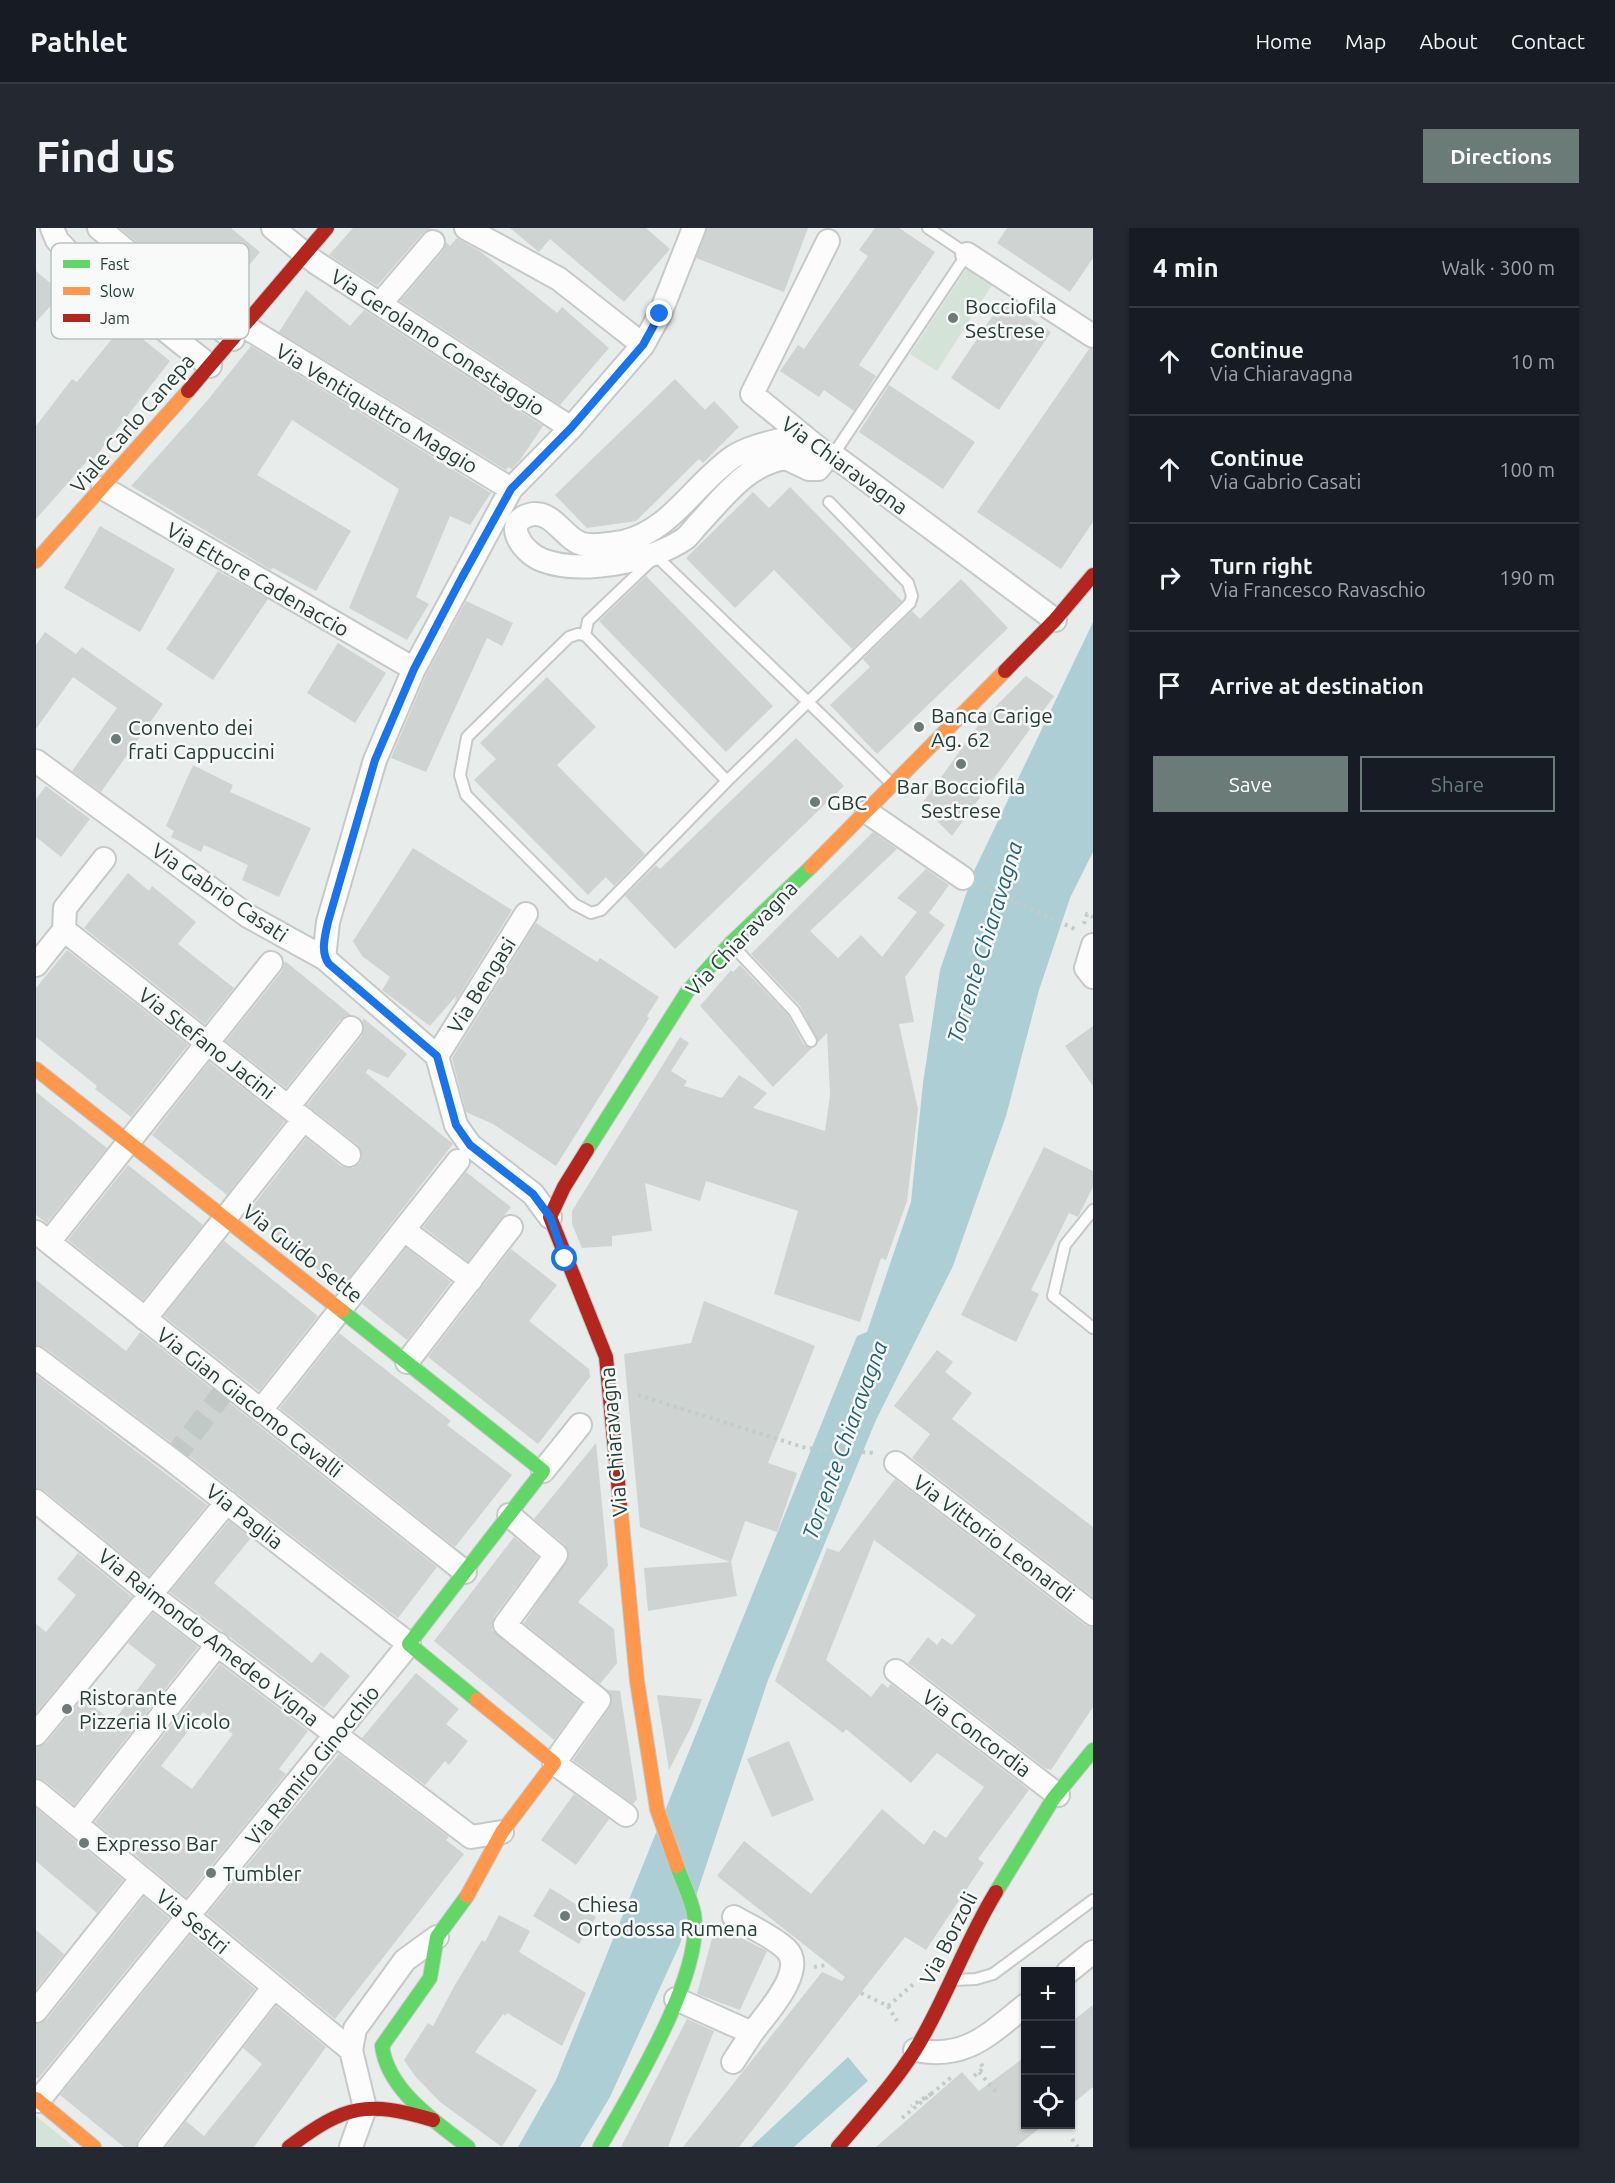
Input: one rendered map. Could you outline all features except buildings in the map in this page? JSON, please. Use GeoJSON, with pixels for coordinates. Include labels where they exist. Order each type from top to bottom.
{"type":"FeatureCollection","features":[{"type":"Feature","properties":{"kind":"main road","name":"Viale Carlo Canepa"},"geometry":{"type":"LineString","coordinates":[[249,320],[327,228]]}},
{"type":"Feature","properties":{"kind":"main road","name":"Viale Carlo Canepa"},"geometry":{"type":"LineString","coordinates":[[36,561],[233,339]]}},
{"type":"Feature","properties":{"kind":"main road","name":"Via Chiaravagna"},"geometry":{"type":"LineString","coordinates":[[600,2147],[659,2037],[676,2000],[693,1945],[695,1924],[657,1809],[637,1681],[606,1357],[550,1217],[564,1188],[687,992],[731,944],[894,786],[1055,620],[1093,575]]}},
{"type":"Feature","properties":{"kind":"main road","name":"Via Guido Sette"},"geometry":{"type":"LineString","coordinates":[[36,1069],[543,1471]]}},
{"type":"Feature","properties":{"kind":"main road","name":"Via Ramiro Ginocchio"},"geometry":{"type":"LineString","coordinates":[[409,1644],[543,1471]]}},
{"type":"Feature","properties":{"kind":"main road","name":"Via Paglia"},"geometry":{"type":"LineString","coordinates":[[409,1644],[554,1763]]}},
{"type":"Feature","properties":{"kind":"main road","name":"Via Borzoli"},"geometry":{"type":"LineString","coordinates":[[838,2146],[879,2099],[915,2050],[982,1914],[1053,1799],[1093,1750]]}},
{"type":"Feature","properties":{"kind":"main road"},"geometry":{"type":"LineString","coordinates":[[468,2147],[436,2121],[391,2076],[381,2056],[382,2046],[430,1978],[437,1936],[474,1886],[502,1832],[554,1763]]}},
{"type":"Feature","properties":{"kind":"main road"},"geometry":{"type":"LineString","coordinates":[[37,2100],[94,2147]]}},
{"type":"Feature","properties":{"kind":"main road"},"geometry":{"type":"LineString","coordinates":[[290,2147],[312,2130],[335,2118],[365,2108],[391,2109],[436,2121]]}},
{"type":"Feature","properties":{"kind":"street"},"geometry":{"type":"LineString","coordinates":[[52,228],[60,243]]}},
{"type":"Feature","properties":{"kind":"street","name":"Via Ventiquattro Maggio"},"geometry":{"type":"LineString","coordinates":[[99,228],[119,243]]}},
{"type":"Feature","properties":{"kind":"street","name":"Via Gerolamo Conestaggio"},"geometry":{"type":"LineString","coordinates":[[273,228],[305,254],[571,428]]}},
{"type":"Feature","properties":{"kind":"street"},"geometry":{"type":"LineString","coordinates":[[466,228],[559,279],[643,345]]}},
{"type":"Feature","properties":{"kind":"street"},"geometry":{"type":"LineString","coordinates":[[324,958],[328,922],[375,760],[414,669],[511,489],[571,428],[643,345],[660,314],[694,228]]}},
{"type":"Feature","properties":{"kind":"street","name":"Via Chiaravagna"},"geometry":{"type":"LineString","coordinates":[[828,241],[752,394],[830,455],[1055,620]]}},
{"type":"Feature","properties":{"kind":"street"},"geometry":{"type":"LineString","coordinates":[[380,304],[433,242]]}},
{"type":"Feature","properties":{"kind":"street"},"geometry":{"type":"LineString","coordinates":[[967,254],[1093,336]]}},
{"type":"Feature","properties":{"kind":"street"},"geometry":{"type":"LineString","coordinates":[[176,339],[210,366]]}},
{"type":"Feature","properties":{"kind":"street","name":"Via Ventiquattro Maggio"},"geometry":{"type":"LineString","coordinates":[[248,339],[511,489]]}},
{"type":"Feature","properties":{"kind":"street"},"geometry":{"type":"LineString","coordinates":[[780,441],[798,443],[830,455],[818,469],[809,469],[786,458],[764,463],[738,481],[686,537],[655,555],[599,565],[565,566],[530,554],[520,546],[516,528],[524,518],[536,514],[550,518],[571,540],[584,545],[623,542],[642,536],[660,525],[733,458],[755,446],[780,441]]}},
{"type":"Feature","properties":{"kind":"street","name":"Via Ettore Cadenaccio"},"geometry":{"type":"LineString","coordinates":[[103,488],[414,669]]}},
{"type":"Feature","properties":{"kind":"street","name":"Via Gabrio Casati"},"geometry":{"type":"LineString","coordinates":[[36,761],[248,916],[324,958],[437,1056]]}},
{"type":"Feature","properties":{"kind":"street"},"geometry":{"type":"LineString","coordinates":[[867,812],[963,878]]}},
{"type":"Feature","properties":{"kind":"street"},"geometry":{"type":"LineString","coordinates":[[36,965],[64,930],[65,908],[104,860]]}},
{"type":"Feature","properties":{"kind":"street","name":"Via Bengasi"},"geometry":{"type":"LineString","coordinates":[[437,1056],[526,914]]}},
{"type":"Feature","properties":{"kind":"street","name":"Via Stefano Jacini"},"geometry":{"type":"LineString","coordinates":[[64,930],[349,1155]]}},
{"type":"Feature","properties":{"kind":"street"},"geometry":{"type":"LineString","coordinates":[[1087,939],[1086,968],[1093,977]]}},
{"type":"Feature","properties":{"kind":"street"},"geometry":{"type":"LineString","coordinates":[[42,1237],[128,1142],[271,963]]}},
{"type":"Feature","properties":{"kind":"street"},"geometry":{"type":"LineString","coordinates":[[145,1319],[225,1218],[351,1028]]}},
{"type":"Feature","properties":{"kind":"street"},"geometry":{"type":"LineString","coordinates":[[437,1056],[456,1125],[470,1145],[533,1194],[550,1217]]}},
{"type":"Feature","properties":{"kind":"street"},"geometry":{"type":"LineString","coordinates":[[261,1410],[458,1161]]}},
{"type":"Feature","properties":{"kind":"street"},"geometry":{"type":"LineString","coordinates":[[407,1362],[511,1227]]}},
{"type":"Feature","properties":{"kind":"street"},"geometry":{"type":"LineString","coordinates":[[404,1230],[471,1280]]}},
{"type":"Feature","properties":{"kind":"street","name":"Via Gian Giacomo Cavalli"},"geometry":{"type":"LineString","coordinates":[[42,1237],[465,1572]]}},
{"type":"Feature","properties":{"kind":"street","name":"Via Paglia"},"geometry":{"type":"LineString","coordinates":[[36,1358],[227,1502],[409,1644]]}},
{"type":"Feature","properties":{"kind":"street","name":"Via Ramiro Ginocchio"},"geometry":{"type":"LineString","coordinates":[[543,1471],[580,1425]]}},
{"type":"Feature","properties":{"kind":"street","name":"Via Vittorio Leonardi"},"geometry":{"type":"LineString","coordinates":[[891,1460],[1093,1614]]}},
{"type":"Feature","properties":{"kind":"street","name":"Via Raimondo Amedeo Vigna"},"geometry":{"type":"LineString","coordinates":[[36,1500],[150,1594],[471,1837]]}},
{"type":"Feature","properties":{"kind":"street"},"geometry":{"type":"LineString","coordinates":[[36,1734],[227,1502]]}},
{"type":"Feature","properties":{"kind":"street"},"geometry":{"type":"LineString","coordinates":[[509,1515],[556,1555],[505,1624],[599,1700],[554,1763],[626,1815]]}},
{"type":"Feature","properties":{"kind":"street"},"geometry":{"type":"LineString","coordinates":[[76,1824],[219,1644]]}},
{"type":"Feature","properties":{"kind":"street","name":"Via Ramiro Ginocchio"},"geometry":{"type":"LineString","coordinates":[[37,2100],[337,1736],[409,1644]]}},
{"type":"Feature","properties":{"kind":"street","name":"Via Concordia"},"geometry":{"type":"LineString","coordinates":[[896,1671],[1058,1795]]}},
{"type":"Feature","properties":{"kind":"street","name":"Via Sestri"},"geometry":{"type":"LineString","coordinates":[[36,1791],[351,2050]]}},
{"type":"Feature","properties":{"kind":"street"},"geometry":{"type":"LineString","coordinates":[[474,1886],[476,1857],[471,1837],[502,1832]]}},
{"type":"Feature","properties":{"kind":"street"},"geometry":{"type":"LineString","coordinates":[[36,2011],[141,1878]]}},
{"type":"Feature","properties":{"kind":"street"},"geometry":{"type":"LineString","coordinates":[[733,2062],[788,1983],[793,1971],[793,1963],[787,1950],[734,1917]]}},
{"type":"Feature","properties":{"kind":"street"},"geometry":{"type":"LineString","coordinates":[[351,2147],[365,2108],[351,2050],[355,2029],[405,1960],[437,1936]]}},
{"type":"Feature","properties":{"kind":"street"},"geometry":{"type":"LineString","coordinates":[[1073,1967],[1093,1952]]}},
{"type":"Feature","properties":{"kind":"street"},"geometry":{"type":"LineString","coordinates":[[149,2147],[273,1988]]}},
{"type":"Feature","properties":{"kind":"street"},"geometry":{"type":"LineString","coordinates":[[676,2000],[752,2033]]}},
{"type":"Feature","properties":{"kind":"street"},"geometry":{"type":"LineString","coordinates":[[915,2050],[934,2054],[953,2053],[979,2043],[1021,2009]]}},
{"type":"Feature","properties":{"kind":"lane"},"geometry":{"type":"LineString","coordinates":[[830,455],[967,254],[928,228]]}},
{"type":"Feature","properties":{"kind":"lane"},"geometry":{"type":"LineString","coordinates":[[727,781],[585,635],[578,634],[569,637],[467,737],[460,775],[466,795],[574,903],[591,913],[601,910],[727,781],[910,603],[912,596],[908,583],[829,502]]}},
{"type":"Feature","properties":{"kind":"lane"},"geometry":{"type":"LineString","coordinates":[[585,635],[588,621],[655,555],[894,786]]}},
{"type":"Feature","properties":{"kind":"lane"},"geometry":{"type":"LineString","coordinates":[[731,944],[794,1011],[811,1041]]}},
{"type":"Feature","properties":{"kind":"lane"},"geometry":{"type":"LineString","coordinates":[[1093,1210],[1065,1245],[1053,1296],[1093,1328]]}},
{"type":"Feature","properties":{"kind":"lane"},"geometry":{"type":"LineString","coordinates":[[951,1980],[976,1979],[993,1974],[1093,1900]]}},
{"type":"Feature","properties":{"kind":"path"},"geometry":{"type":"LineString","coordinates":[[963,878],[1087,939]]}},
{"type":"Feature","properties":{"kind":"path"},"geometry":{"type":"LineString","coordinates":[[607,1386],[806,1448],[876,1453],[891,1460]]}},
{"type":"Feature","properties":{"kind":"path"},"geometry":{"type":"LineString","coordinates":[[861,1993],[888,2006],[917,1982],[926,1979],[951,1980]]}},
{"type":"Feature","properties":{"kind":"path"},"geometry":{"type":"LineString","coordinates":[[974,2076],[984,2068],[980,2063]]}},
{"type":"Feature","properties":{"kind":"path"},"geometry":{"type":"LineString","coordinates":[[979,2072],[997,2093]]}},
{"type":"Feature","properties":{"kind":"path"},"geometry":{"type":"LineString","coordinates":[[1072,2139],[1078,2147]]}},
{"type":"Feature","properties":{"kind":"green space","name":"Bocciofila Sestrese"},"geometry":{"type":"Polygon","coordinates":[[[969,265],[994,282],[937,371],[910,354],[969,265]]]}},
{"type":"Feature","properties":{"kind":"green space"},"geometry":{"type":"Polygon","coordinates":[[[36,2116],[74,2147],[36,2147],[36,2116]]]}},
{"type":"Feature","properties":{"kind":"water","name":"Torrente Chiaravagna"},"geometry":{"type":"Polygon","coordinates":[[[1093,622],[1093,852],[1070,898],[1039,990],[1006,1116],[953,1266],[876,1420],[768,1680],[680,1944],[610,2097],[580,2147],[518,2147],[556,2080],[857,1336],[867,1332],[911,1202],[923,1083],[940,970],[974,871],[1093,622]]]}},
{"type":"Feature","properties":{"kind":"water"},"geometry":{"type":"Polygon","coordinates":[[[848,2057],[868,2081],[794,2147],[751,2147],[848,2057]]]}},
{"type":"Feature","properties":{"kind":"tunnel"},"geometry":{"type":"LineString","coordinates":[[172,1460],[229,1385]]}},
{"type":"Feature","properties":{"kind":"traffic: fast"},"geometry":{"type":"LineString","coordinates":[[587,1150],[687,992],[731,943],[811,867]]}},
{"type":"Feature","properties":{"kind":"traffic: fast"},"geometry":{"type":"LineString","coordinates":[[342,1311],[543,1471],[409,1644],[477,1700]]}},
{"type":"Feature","properties":{"kind":"traffic: fast"},"geometry":{"type":"LineString","coordinates":[[996,1892],[1053,1799],[1093,1750]]}},
{"type":"Feature","properties":{"kind":"traffic: fast"},"geometry":{"type":"LineString","coordinates":[[600,2147],[646,2066],[677,2000],[688,1969],[694,1939],[694,1914],[677,1866]]}},
{"type":"Feature","properties":{"kind":"traffic: fast"},"geometry":{"type":"LineString","coordinates":[[467,1896],[437,1937],[430,1978],[382,2046],[386,2062],[403,2091],[415,2104],[468,2147]]}},
{"type":"Feature","properties":{"kind":"traffic: slow"},"geometry":{"type":"LineString","coordinates":[[36,561],[188,391]]}},
{"type":"Feature","properties":{"kind":"traffic: slow"},"geometry":{"type":"LineString","coordinates":[[811,867],[1005,671]]}},
{"type":"Feature","properties":{"kind":"traffic: slow"},"geometry":{"type":"LineString","coordinates":[[36,1069],[342,1311]]}},
{"type":"Feature","properties":{"kind":"traffic: slow"},"geometry":{"type":"LineString","coordinates":[[620,1503],[637,1681],[657,1809],[677,1866]]}},
{"type":"Feature","properties":{"kind":"traffic: slow"},"geometry":{"type":"LineString","coordinates":[[467,1896],[502,1832],[554,1763],[477,1700]]}},
{"type":"Feature","properties":{"kind":"traffic: slow"},"geometry":{"type":"LineString","coordinates":[[36,2099],[94,2147]]}},
{"type":"Feature","properties":{"kind":"traffic: jam"},"geometry":{"type":"LineString","coordinates":[[249,319],[327,228]]}},
{"type":"Feature","properties":{"kind":"traffic: jam"},"geometry":{"type":"LineString","coordinates":[[188,391],[232,339]]}},
{"type":"Feature","properties":{"kind":"traffic: jam"},"geometry":{"type":"LineString","coordinates":[[1005,671],[1055,620],[1093,575]]}},
{"type":"Feature","properties":{"kind":"traffic: jam"},"geometry":{"type":"LineString","coordinates":[[587,1150],[564,1187],[550,1217],[606,1357],[620,1503]]}},
{"type":"Feature","properties":{"kind":"traffic: jam"},"geometry":{"type":"LineString","coordinates":[[838,2147],[888,2088],[915,2050],[996,1892]]}},
{"type":"Feature","properties":{"kind":"traffic: jam"},"geometry":{"type":"LineString","coordinates":[[289,2147],[326,2122],[357,2110],[390,2110],[433,2120]]}},
{"type":"Feature","properties":{"kind":"place","name":"Bocciofila Sestrese"},"geometry":{"type":"Point","coordinates":[953,318]}},
{"type":"Feature","properties":{"kind":"place","name":"Banca Carige Ag. 62"},"geometry":{"type":"Point","coordinates":[919,727]}},
{"type":"Feature","properties":{"kind":"place","name":"Convento dei frati Cappuccini"},"geometry":{"type":"Point","coordinates":[116,739]}},
{"type":"Feature","properties":{"kind":"place","name":"Bar Bocciofila Sestrese"},"geometry":{"type":"Point","coordinates":[961,764]}},
{"type":"Feature","properties":{"kind":"place","name":"GBC"},"geometry":{"type":"Point","coordinates":[815,802]}},
{"type":"Feature","properties":{"kind":"place","name":"Ristorante Pizzeria Il Vicolo"},"geometry":{"type":"Point","coordinates":[67,1709]}},
{"type":"Feature","properties":{"kind":"place","name":"Expresso Bar"},"geometry":{"type":"Point","coordinates":[84,1843]}},
{"type":"Feature","properties":{"kind":"place","name":"Tumbler"},"geometry":{"type":"Point","coordinates":[211,1873]}},
{"type":"Feature","properties":{"kind":"place","name":"Chiesa Ortodossa Rumena"},"geometry":{"type":"Point","coordinates":[565,1916]}},
{"type":"Feature","properties":{"kind":"route"},"geometry":{"type":"LineString","coordinates":[[565,1259],[550,1217],[533,1194],[470,1145],[456,1125],[437,1056],[334,969],[324,958],[324,944],[328,922],[375,760],[414,669],[460,581],[511,489],[571,428],[643,345],[660,314]]}}]}
